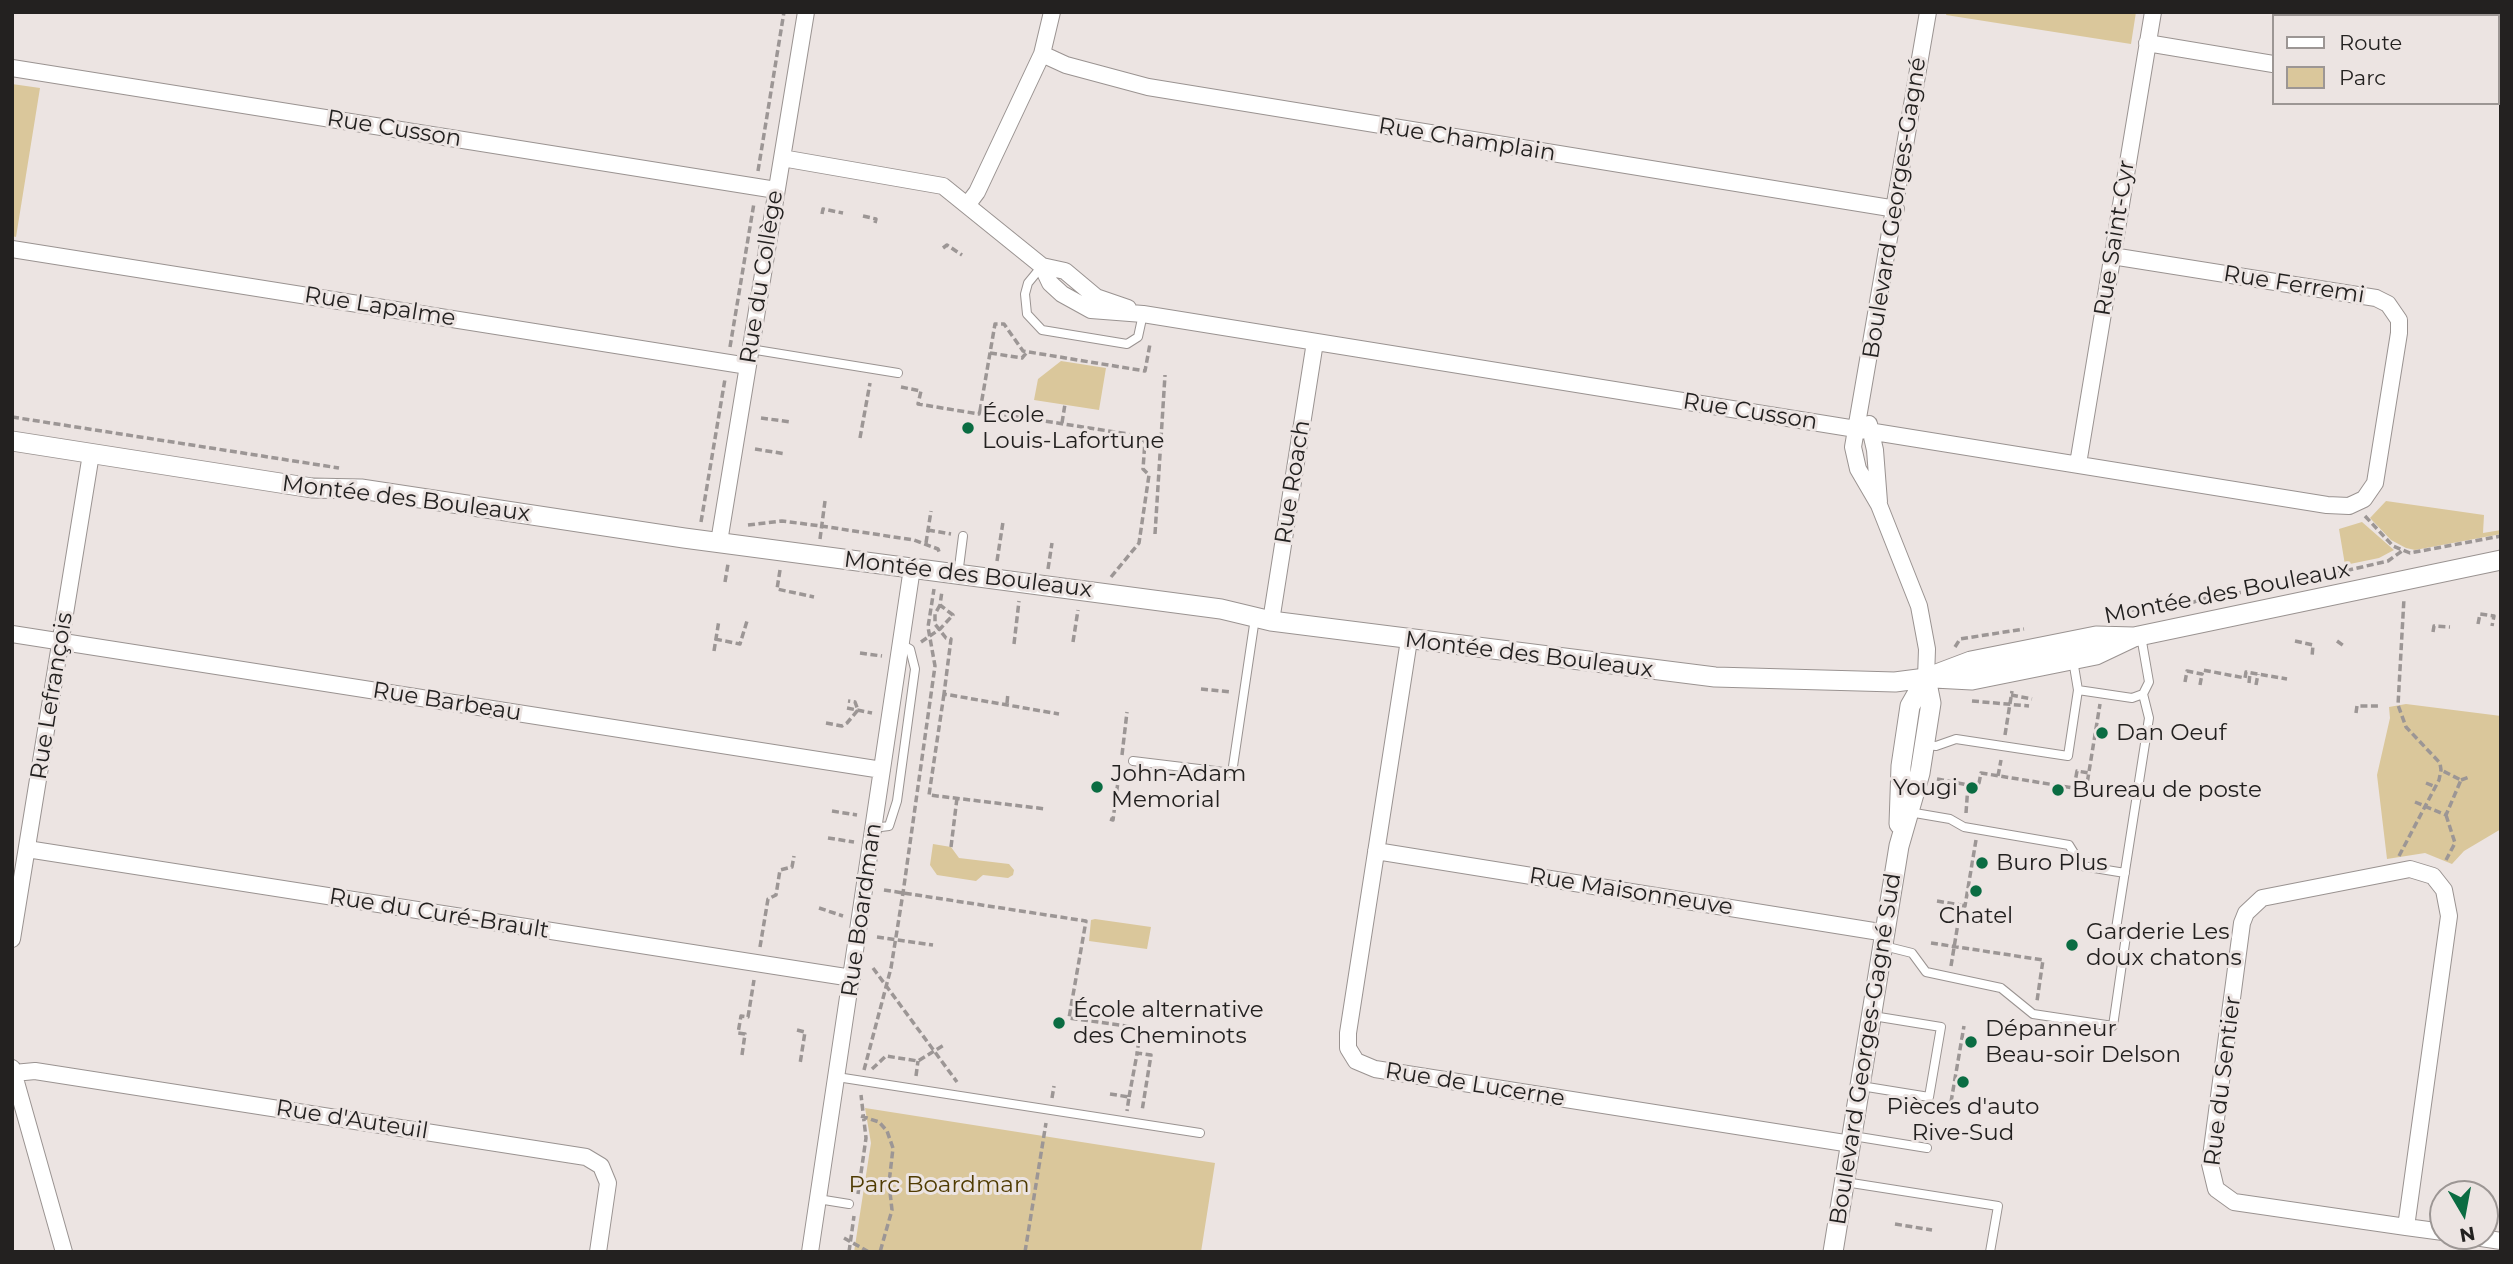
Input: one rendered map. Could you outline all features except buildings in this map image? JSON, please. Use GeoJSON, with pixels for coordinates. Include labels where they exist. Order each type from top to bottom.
{"type":"FeatureCollection","features":[{"type":"Feature","properties":{"kind":"street","name":"Rue du Collège"},"geometry":{"type":"LineString","coordinates":[[724,548],[750,349],[806,12]]}},
{"type":"Feature","properties":{"kind":"street"},"geometry":{"type":"LineString","coordinates":[[968,204],[977,192],[1042,54],[1052,12]]}},
{"type":"Feature","properties":{"kind":"street","name":"Boulevard Georges-Gagné"},"geometry":{"type":"LineString","coordinates":[[1926,678],[1927,649],[1919,606],[1879,505],[1861,477],[1854,459],[1864,430],[1863,405],[1928,12]]}},
{"type":"Feature","properties":{"kind":"street","name":"Rue Saint-Cyr"},"geometry":{"type":"LineString","coordinates":[[2078,464],[2153,12]]}},
{"type":"Feature","properties":{"kind":"street"},"geometry":{"type":"LineString","coordinates":[[2147,43],[2272,64]]}},
{"type":"Feature","properties":{"kind":"street","name":"Rue Champlain"},"geometry":{"type":"LineString","coordinates":[[1042,54],[1066,65],[1148,88],[1896,209]]}},
{"type":"Feature","properties":{"kind":"street","name":"Rue Cusson"},"geometry":{"type":"LineString","coordinates":[[12,68],[776,190]]}},
{"type":"Feature","properties":{"kind":"street","name":"Rue Cusson"},"geometry":{"type":"LineString","coordinates":[[782,158],[933,183],[950,190],[1042,266],[1050,283],[1080,305],[1105,313],[1143,314],[2327,505],[2356,504]]}},
{"type":"Feature","properties":{"kind":"street","name":"Rue Lapalme"},"geometry":{"type":"LineString","coordinates":[[12,249],[748,366]]}},
{"type":"Feature","properties":{"kind":"street","name":"Rue Ferremi"},"geometry":{"type":"LineString","coordinates":[[2112,256],[2376,298],[2388,304],[2399,320],[2399,333],[2379,461],[2370,492],[2356,504]]}},
{"type":"Feature","properties":{"kind":"street","name":"Rue Roach"},"geometry":{"type":"LineString","coordinates":[[1263,619],[1315,342]]}},
{"type":"Feature","properties":{"kind":"street","name":"Montée des Bouleaux"},"geometry":{"type":"LineString","coordinates":[[12,441],[312,488],[361,489],[724,548],[918,563],[958,575],[1184,603],[1263,619],[1409,640],[1744,680],[1972,680],[2096,655],[2137,636]]}},
{"type":"Feature","properties":{"kind":"street","name":"Rue Lefrançois"},"geometry":{"type":"LineString","coordinates":[[12,939],[91,454]]}},
{"type":"Feature","properties":{"kind":"street","name":"Montée des Bouleaux"},"geometry":{"type":"LineString","coordinates":[[1926,678],[1970,661],[2095,636],[2137,636],[2501,560]]}},
{"type":"Feature","properties":{"kind":"street","name":"Rue Boardman"},"geometry":{"type":"LineString","coordinates":[[810,1252],[852,978],[868,822],[882,770],[901,644],[918,563]]}},
{"type":"Feature","properties":{"kind":"street","name":"Rue Barbeau"},"geometry":{"type":"LineString","coordinates":[[12,634],[882,770]]}},
{"type":"Feature","properties":{"kind":"street","name":"Rue de Lucerne"},"geometry":{"type":"LineString","coordinates":[[1409,640],[1348,1033],[1351,1054],[1361,1065],[1852,1140]]}},
{"type":"Feature","properties":{"kind":"street","name":"Boulevard Georges-Gagné Sud"},"geometry":{"type":"LineString","coordinates":[[1833,1252],[1904,812],[1925,745],[1931,703],[1926,678]]}},
{"type":"Feature","properties":{"kind":"street","name":"Boulevard Georges-Gagné Sud"},"geometry":{"type":"LineString","coordinates":[[1904,812],[1901,766],[1910,706],[1926,678]]}},
{"type":"Feature","properties":{"kind":"street","name":"Rue du Curé-Brault"},"geometry":{"type":"LineString","coordinates":[[27,849],[852,978]]}},
{"type":"Feature","properties":{"kind":"street","name":"Rue Maisonneuve"},"geometry":{"type":"LineString","coordinates":[[1376,850],[1885,939]]}},
{"type":"Feature","properties":{"kind":"street","name":"Rue du Sentier"},"geometry":{"type":"LineString","coordinates":[[2406,1227],[2449,916],[2444,890],[2433,876],[2410,869],[2262,898],[2253,904],[2242,923],[2210,1164],[2216,1189],[2234,1202],[2406,1227],[2429,1230]]}},
{"type":"Feature","properties":{"kind":"street"},"geometry":{"type":"LineString","coordinates":[[13,1071],[64,1252]]}},
{"type":"Feature","properties":{"kind":"street","name":"Rue d'Auteuil"},"geometry":{"type":"LineString","coordinates":[[13,1071],[35,1071],[586,1157],[601,1166],[608,1183],[598,1252]]}},
{"type":"Feature","properties":{"kind":"lane"},"geometry":{"type":"LineString","coordinates":[[1042,266],[1028,283],[1025,294],[1027,314],[1042,330],[1127,344],[1138,337],[1143,314]]}},
{"type":"Feature","properties":{"kind":"lane"},"geometry":{"type":"LineString","coordinates":[[750,349],[898,373]]}},
{"type":"Feature","properties":{"kind":"lane"},"geometry":{"type":"LineString","coordinates":[[958,575],[963,536]]}},
{"type":"Feature","properties":{"kind":"lane"},"geometry":{"type":"LineString","coordinates":[[1133,761],[1232,773],[1263,619]]}},
{"type":"Feature","properties":{"kind":"lane"},"geometry":{"type":"LineString","coordinates":[[1885,939],[1912,953],[1926,972],[2001,988],[2033,1014],[2112,1026],[2126,936],[2116,934],[2149,718],[2143,694],[2149,682],[2137,636]]}},
{"type":"Feature","properties":{"kind":"lane"},"geometry":{"type":"LineString","coordinates":[[868,822],[889,826],[897,801],[915,669],[910,649],[901,644]]}},
{"type":"Feature","properties":{"kind":"lane"},"geometry":{"type":"LineString","coordinates":[[1925,745],[1936,746],[1956,739],[2068,756],[2078,690],[2073,660]]}},
{"type":"Feature","properties":{"kind":"lane"},"geometry":{"type":"LineString","coordinates":[[2078,690],[2125,697],[2143,694]]}},
{"type":"Feature","properties":{"kind":"lane"},"geometry":{"type":"LineString","coordinates":[[1904,812],[1950,819],[1964,827],[2069,845],[2082,866],[2125,873]]}},
{"type":"Feature","properties":{"kind":"lane"},"geometry":{"type":"LineString","coordinates":[[1861,1086],[1929,1097],[1941,1027],[1872,1016]]}},
{"type":"Feature","properties":{"kind":"lane"},"geometry":{"type":"LineString","coordinates":[[837,1077],[1200,1133]]}},
{"type":"Feature","properties":{"kind":"lane"},"geometry":{"type":"LineString","coordinates":[[1852,1140],[1927,1148]]}},
{"type":"Feature","properties":{"kind":"lane"},"geometry":{"type":"LineString","coordinates":[[1845,1182],[1998,1206],[1990,1252]]}},
{"type":"Feature","properties":{"kind":"lane"},"geometry":{"type":"LineString","coordinates":[[818,1199],[853,1203]]}},
{"type":"Feature","properties":{"kind":"path","name":"Rue du Collège"},"geometry":{"type":"LineString","coordinates":[[759,168],[784,12]]}},
{"type":"Feature","properties":{"kind":"path","name":"Rue du Collège"},"geometry":{"type":"LineString","coordinates":[[731,341],[753,206]]}},
{"type":"Feature","properties":{"kind":"path"},"geometry":{"type":"LineString","coordinates":[[822,214],[823,209],[843,213]]}},
{"type":"Feature","properties":{"kind":"path"},"geometry":{"type":"LineString","coordinates":[[863,216],[876,219],[876,223]]}},
{"type":"Feature","properties":{"kind":"path"},"geometry":{"type":"LineString","coordinates":[[943,248],[947,245],[962,255]]}},
{"type":"Feature","properties":{"kind":"path"},"geometry":{"type":"LineString","coordinates":[[980,411],[995,324],[1004,324],[1023,351],[1145,371],[1152,330]]}},
{"type":"Feature","properties":{"kind":"path"},"geometry":{"type":"LineString","coordinates":[[990,353],[1022,358],[1028,351]]}},
{"type":"Feature","properties":{"kind":"path"},"geometry":{"type":"LineString","coordinates":[[1155,534],[1165,375]]}},
{"type":"Feature","properties":{"kind":"path"},"geometry":{"type":"LineString","coordinates":[[860,438],[870,382],[878,383]]}},
{"type":"Feature","properties":{"kind":"path","name":"Rue du Collège"},"geometry":{"type":"LineString","coordinates":[[701,522],[724,385]]}},
{"type":"Feature","properties":{"kind":"path"},"geometry":{"type":"LineString","coordinates":[[889,385],[921,391],[918,404],[1062,424],[1161,443]]}},
{"type":"Feature","properties":{"kind":"path"},"geometry":{"type":"LineString","coordinates":[[1062,424],[1065,404]]}},
{"type":"Feature","properties":{"kind":"path"},"geometry":{"type":"LineString","coordinates":[[761,418],[791,422]]}},
{"type":"Feature","properties":{"kind":"path"},"geometry":{"type":"LineString","coordinates":[[1108,581],[1139,543],[1149,475],[1143,469],[1145,441]]}},
{"type":"Feature","properties":{"kind":"path"},"geometry":{"type":"LineString","coordinates":[[755,449],[786,454]]}},
{"type":"Feature","properties":{"kind":"path"},"geometry":{"type":"LineString","coordinates":[[819,541],[825,501]]}},
{"type":"Feature","properties":{"kind":"path"},"geometry":{"type":"LineString","coordinates":[[918,563],[926,544],[931,511]]}},
{"type":"Feature","properties":{"kind":"path"},"geometry":{"type":"LineString","coordinates":[[2367,520],[2393,546],[2402,551]]}},
{"type":"Feature","properties":{"kind":"path","name":"Montée des Bouleaux"},"geometry":{"type":"LineString","coordinates":[[745,526],[782,521],[926,544],[938,549],[940,560]]}},
{"type":"Feature","properties":{"kind":"path"},"geometry":{"type":"LineString","coordinates":[[996,567],[1003,522]]}},
{"type":"Feature","properties":{"kind":"path"},"geometry":{"type":"LineString","coordinates":[[928,530],[963,536]]}},
{"type":"Feature","properties":{"kind":"path","name":"Montée des Bouleaux"},"geometry":{"type":"LineString","coordinates":[[2334,574],[2388,561],[2402,551],[2418,553],[2501,536]]}},
{"type":"Feature","properties":{"kind":"path"},"geometry":{"type":"LineString","coordinates":[[1047,573],[1052,543]]}},
{"type":"Feature","properties":{"kind":"path"},"geometry":{"type":"LineString","coordinates":[[724,548],[725,582]]}},
{"type":"Feature","properties":{"kind":"path"},"geometry":{"type":"LineString","coordinates":[[781,561],[777,589],[814,597]]}},
{"type":"Feature","properties":{"kind":"path"},"geometry":{"type":"LineString","coordinates":[[943,589],[935,614],[935,624],[946,638],[951,639],[929,795],[1046,810]]}},
{"type":"Feature","properties":{"kind":"path","name":"Montée des Bouleaux"},"geometry":{"type":"LineString","coordinates":[[2105,617],[2154,604],[2188,604],[2211,596],[2257,590]]}},
{"type":"Feature","properties":{"kind":"path","name":"Rue Boardman"},"geometry":{"type":"LineString","coordinates":[[932,592],[930,636],[935,666],[903,892],[887,985],[862,1068],[875,1068],[886,1056],[918,1061],[935,1051]]}},
{"type":"Feature","properties":{"kind":"path"},"geometry":{"type":"LineString","coordinates":[[1014,644],[1020,596]]}},
{"type":"Feature","properties":{"kind":"path"},"geometry":{"type":"LineString","coordinates":[[2399,857],[2436,787],[2441,770],[2440,763],[2406,727],[2400,715],[2404,596]]}},
{"type":"Feature","properties":{"kind":"path"},"geometry":{"type":"LineString","coordinates":[[922,641],[940,629],[953,615],[940,605]]}},
{"type":"Feature","properties":{"kind":"path"},"geometry":{"type":"LineString","coordinates":[[1073,642],[1078,610]]}},
{"type":"Feature","properties":{"kind":"path"},"geometry":{"type":"LineString","coordinates":[[2477,624],[2480,614],[2494,616],[2492,626]]}},
{"type":"Feature","properties":{"kind":"path"},"geometry":{"type":"LineString","coordinates":[[714,651],[719,620]]}},
{"type":"Feature","properties":{"kind":"path"},"geometry":{"type":"LineString","coordinates":[[715,639],[740,644],[747,621]]}},
{"type":"Feature","properties":{"kind":"path"},"geometry":{"type":"LineString","coordinates":[[2433,632],[2434,625],[2450,627]]}},
{"type":"Feature","properties":{"kind":"path"},"geometry":{"type":"LineString","coordinates":[[1955,647],[1960,639],[1972,636],[2035,630]]}},
{"type":"Feature","properties":{"kind":"path"},"geometry":{"type":"LineString","coordinates":[[2337,640],[2344,646]]}},
{"type":"Feature","properties":{"kind":"path"},"geometry":{"type":"LineString","coordinates":[[2295,641],[2313,645],[2312,657]]}},
{"type":"Feature","properties":{"kind":"path"},"geometry":{"type":"LineString","coordinates":[[860,653],[885,657]]}},
{"type":"Feature","properties":{"kind":"path"},"geometry":{"type":"LineString","coordinates":[[2200,685],[2203,670],[2245,678],[2246,672],[2287,679]]}},
{"type":"Feature","properties":{"kind":"path"},"geometry":{"type":"LineString","coordinates":[[2185,682],[2187,671],[2202,674]]}},
{"type":"Feature","properties":{"kind":"path"},"geometry":{"type":"LineString","coordinates":[[2210,681],[2212,672]]}},
{"type":"Feature","properties":{"kind":"path"},"geometry":{"type":"LineString","coordinates":[[2249,683],[2250,673]]}},
{"type":"Feature","properties":{"kind":"path"},"geometry":{"type":"LineString","coordinates":[[2256,685],[2258,674]]}},
{"type":"Feature","properties":{"kind":"path"},"geometry":{"type":"LineString","coordinates":[[2223,683],[2225,675]]}},
{"type":"Feature","properties":{"kind":"path"},"geometry":{"type":"LineString","coordinates":[[2238,686],[2240,677]]}},
{"type":"Feature","properties":{"kind":"path"},"geometry":{"type":"LineString","coordinates":[[2007,719],[2013,682]]}},
{"type":"Feature","properties":{"kind":"path"},"geometry":{"type":"LineString","coordinates":[[1201,689],[1217,690]]}},
{"type":"Feature","properties":{"kind":"path"},"geometry":{"type":"LineString","coordinates":[[1008,693],[1006,706],[1059,714]]}},
{"type":"Feature","properties":{"kind":"path"},"geometry":{"type":"LineString","coordinates":[[944,694],[1007,703]]}},
{"type":"Feature","properties":{"kind":"path"},"geometry":{"type":"LineString","coordinates":[[2011,695],[2032,699]]}},
{"type":"Feature","properties":{"kind":"path"},"geometry":{"type":"LineString","coordinates":[[848,701],[855,702],[858,710]]}},
{"type":"Feature","properties":{"kind":"path"},"geometry":{"type":"LineString","coordinates":[[1965,701],[2029,706]]}},
{"type":"Feature","properties":{"kind":"path"},"geometry":{"type":"LineString","coordinates":[[1931,778],[1968,785],[1979,783],[1981,773],[2086,790],[2100,702]]}},
{"type":"Feature","properties":{"kind":"path"},"geometry":{"type":"LineString","coordinates":[[2356,713],[2357,706],[2378,706]]}},
{"type":"Feature","properties":{"kind":"path"},"geometry":{"type":"LineString","coordinates":[[847,708],[877,713]]}},
{"type":"Feature","properties":{"kind":"path"},"geometry":{"type":"LineString","coordinates":[[826,723],[842,726],[858,710]]}},
{"type":"Feature","properties":{"kind":"path"},"geometry":{"type":"LineString","coordinates":[[2441,770],[2461,780]]}},
{"type":"Feature","properties":{"kind":"path"},"geometry":{"type":"LineString","coordinates":[[2074,788],[2077,771],[2089,773]]}},
{"type":"Feature","properties":{"kind":"path"},"geometry":{"type":"LineString","coordinates":[[2446,860],[2455,843],[2446,815],[2461,780],[2469,777]]}},
{"type":"Feature","properties":{"kind":"path"},"geometry":{"type":"LineString","coordinates":[[2426,783],[2436,787]]}},
{"type":"Feature","properties":{"kind":"path"},"geometry":{"type":"LineString","coordinates":[[2453,797],[2461,801]]}},
{"type":"Feature","properties":{"kind":"path"},"geometry":{"type":"LineString","coordinates":[[951,846],[957,798]]}},
{"type":"Feature","properties":{"kind":"path"},"geometry":{"type":"LineString","coordinates":[[2415,802],[2446,815]]}},
{"type":"Feature","properties":{"kind":"path"},"geometry":{"type":"LineString","coordinates":[[832,811],[868,822]]}},
{"type":"Feature","properties":{"kind":"path"},"geometry":{"type":"LineString","coordinates":[[828,838],[858,843]]}},
{"type":"Feature","properties":{"kind":"path"},"geometry":{"type":"LineString","coordinates":[[1937,901],[1965,906],[1975,843]]}},
{"type":"Feature","properties":{"kind":"path"},"geometry":{"type":"LineString","coordinates":[[776,895],[780,870],[792,867],[794,856]]}},
{"type":"Feature","properties":{"kind":"path"},"geometry":{"type":"LineString","coordinates":[[884,890],[1086,922],[1086,936],[1069,1018],[1141,1028],[1127,1111]]}},
{"type":"Feature","properties":{"kind":"path"},"geometry":{"type":"LineString","coordinates":[[760,948],[768,899],[776,895],[783,896]]}},
{"type":"Feature","properties":{"kind":"path"},"geometry":{"type":"LineString","coordinates":[[972,911],[973,905]]}},
{"type":"Feature","properties":{"kind":"path"},"geometry":{"type":"LineString","coordinates":[[1949,976],[1961,905]]}},
{"type":"Feature","properties":{"kind":"path"},"geometry":{"type":"LineString","coordinates":[[819,908],[847,917]]}},
{"type":"Feature","properties":{"kind":"path"},"geometry":{"type":"LineString","coordinates":[[877,937],[933,945]]}},
{"type":"Feature","properties":{"kind":"path"},"geometry":{"type":"LineString","coordinates":[[1931,943],[2043,960],[2036,1008]]}},
{"type":"Feature","properties":{"kind":"path"},"geometry":{"type":"LineString","coordinates":[[873,968],[961,1087]]}},
{"type":"Feature","properties":{"kind":"path"},"geometry":{"type":"LineString","coordinates":[[742,1055],[745,1034],[738,1032],[741,1016],[748,1017],[754,979]]}},
{"type":"Feature","properties":{"kind":"path"},"geometry":{"type":"LineString","coordinates":[[748,1014],[755,1015]]}},
{"type":"Feature","properties":{"kind":"path"},"geometry":{"type":"LineString","coordinates":[[1951,1102],[1964,1026]]}},
{"type":"Feature","properties":{"kind":"path"},"geometry":{"type":"LineString","coordinates":[[797,1030],[805,1032],[800,1064]]}},
{"type":"Feature","properties":{"kind":"path"},"geometry":{"type":"LineString","coordinates":[[935,1051],[944,1045]]}},
{"type":"Feature","properties":{"kind":"path"},"geometry":{"type":"LineString","coordinates":[[1137,1053],[1151,1055],[1141,1114]]}},
{"type":"Feature","properties":{"kind":"path"},"geometry":{"type":"LineString","coordinates":[[1052,1100],[1054,1086]]}},
{"type":"Feature","properties":{"kind":"path"},"geometry":{"type":"LineString","coordinates":[[853,1203],[865,1150],[860,1110],[861,1092]]}},
{"type":"Feature","properties":{"kind":"path"},"geometry":{"type":"LineString","coordinates":[[1110,1094],[1129,1097]]}},
{"type":"Feature","properties":{"kind":"path"},"geometry":{"type":"LineString","coordinates":[[855,1107],[860,1110]]}},
{"type":"Feature","properties":{"kind":"path"},"geometry":{"type":"LineString","coordinates":[[861,1116],[879,1122],[892,1139],[889,1183],[892,1210],[880,1252]]}},
{"type":"Feature","properties":{"kind":"path"},"geometry":{"type":"LineString","coordinates":[[859,1138],[864,1128]]}},
{"type":"Feature","properties":{"kind":"path"},"geometry":{"type":"LineString","coordinates":[[1025,1252],[1044,1136]]}},
{"type":"Feature","properties":{"kind":"path"},"geometry":{"type":"LineString","coordinates":[[849,1252],[855,1215]]}},
{"type":"Feature","properties":{"kind":"path"},"geometry":{"type":"LineString","coordinates":[[1895,1224],[1932,1230]]}},
{"type":"Feature","properties":{"kind":"path"},"geometry":{"type":"LineString","coordinates":[[844,1238],[869,1252]]}},
{"type":"Feature","properties":{"kind":"green space"},"geometry":{"type":"Polygon","coordinates":[[[1947,12],[2136,12],[2131,44],[1946,15],[1947,12]]]}},
{"type":"Feature","properties":{"kind":"green space"},"geometry":{"type":"Polygon","coordinates":[[[12,84],[40,88],[16,237],[12,236],[12,84]]]}},
{"type":"Feature","properties":{"kind":"green space"},"geometry":{"type":"Polygon","coordinates":[[[1061,361],[1106,368],[1099,410],[1034,400],[1038,379],[1061,361]]]}},
{"type":"Feature","properties":{"kind":"green space"},"geometry":{"type":"Polygon","coordinates":[[[2386,501],[2484,515],[2483,533],[2501,530],[2501,534],[2415,550],[2406,548],[2391,540],[2370,518],[2386,501]]]}},
{"type":"Feature","properties":{"kind":"green space"},"geometry":{"type":"Polygon","coordinates":[[[2362,522],[2394,550],[2379,558],[2345,565],[2339,529],[2362,522]]]}},
{"type":"Feature","properties":{"kind":"green space"},"geometry":{"type":"Polygon","coordinates":[[[2406,704],[2501,716],[2501,829],[2464,851],[2452,864],[2425,853],[2387,859],[2377,775],[2390,718],[2389,707],[2406,704]]]}},
{"type":"Feature","properties":{"kind":"green space"},"geometry":{"type":"Polygon","coordinates":[[[933,844],[951,847],[959,858],[1009,864],[1014,870],[1013,875],[1008,878],[983,875],[976,881],[937,875],[930,865],[933,844]]]}},
{"type":"Feature","properties":{"kind":"green space"},"geometry":{"type":"Polygon","coordinates":[[[1091,920],[1151,927],[1147,949],[1089,941],[1091,920]]]}},
{"type":"Feature","properties":{"kind":"green space","name":"Parc Boardman"},"geometry":{"type":"Polygon","coordinates":[[[865,1108],[1215,1163],[1201,1252],[854,1252],[871,1143],[865,1108]]]}},
{"type":"Feature","properties":{"kind":"place","name":"École Louis-Lafortune"},"geometry":{"type":"Point","coordinates":[968,428]}},
{"type":"Feature","properties":{"kind":"place","name":"Dan Oeuf"},"geometry":{"type":"Point","coordinates":[2102,733]}},
{"type":"Feature","properties":{"kind":"place","name":"John-Adam Memorial"},"geometry":{"type":"Point","coordinates":[1097,787]}},
{"type":"Feature","properties":{"kind":"place","name":"Yougi"},"geometry":{"type":"Point","coordinates":[1972,788]}},
{"type":"Feature","properties":{"kind":"place","name":"Bureau de poste"},"geometry":{"type":"Point","coordinates":[2058,790]}},
{"type":"Feature","properties":{"kind":"place","name":"Buro Plus"},"geometry":{"type":"Point","coordinates":[1982,863]}},
{"type":"Feature","properties":{"kind":"place","name":"Chatel"},"geometry":{"type":"Point","coordinates":[1976,891]}},
{"type":"Feature","properties":{"kind":"place","name":"Garderie Les doux chatons"},"geometry":{"type":"Point","coordinates":[2072,945]}},
{"type":"Feature","properties":{"kind":"place","name":"École alternative des Cheminots"},"geometry":{"type":"Point","coordinates":[1059,1023]}},
{"type":"Feature","properties":{"kind":"place","name":"Dépanneur Beau-soir Delson"},"geometry":{"type":"Point","coordinates":[1971,1042]}},
{"type":"Feature","properties":{"kind":"place","name":"Pièces d'auto Rive-Sud"},"geometry":{"type":"Point","coordinates":[1963,1082]}}]}
